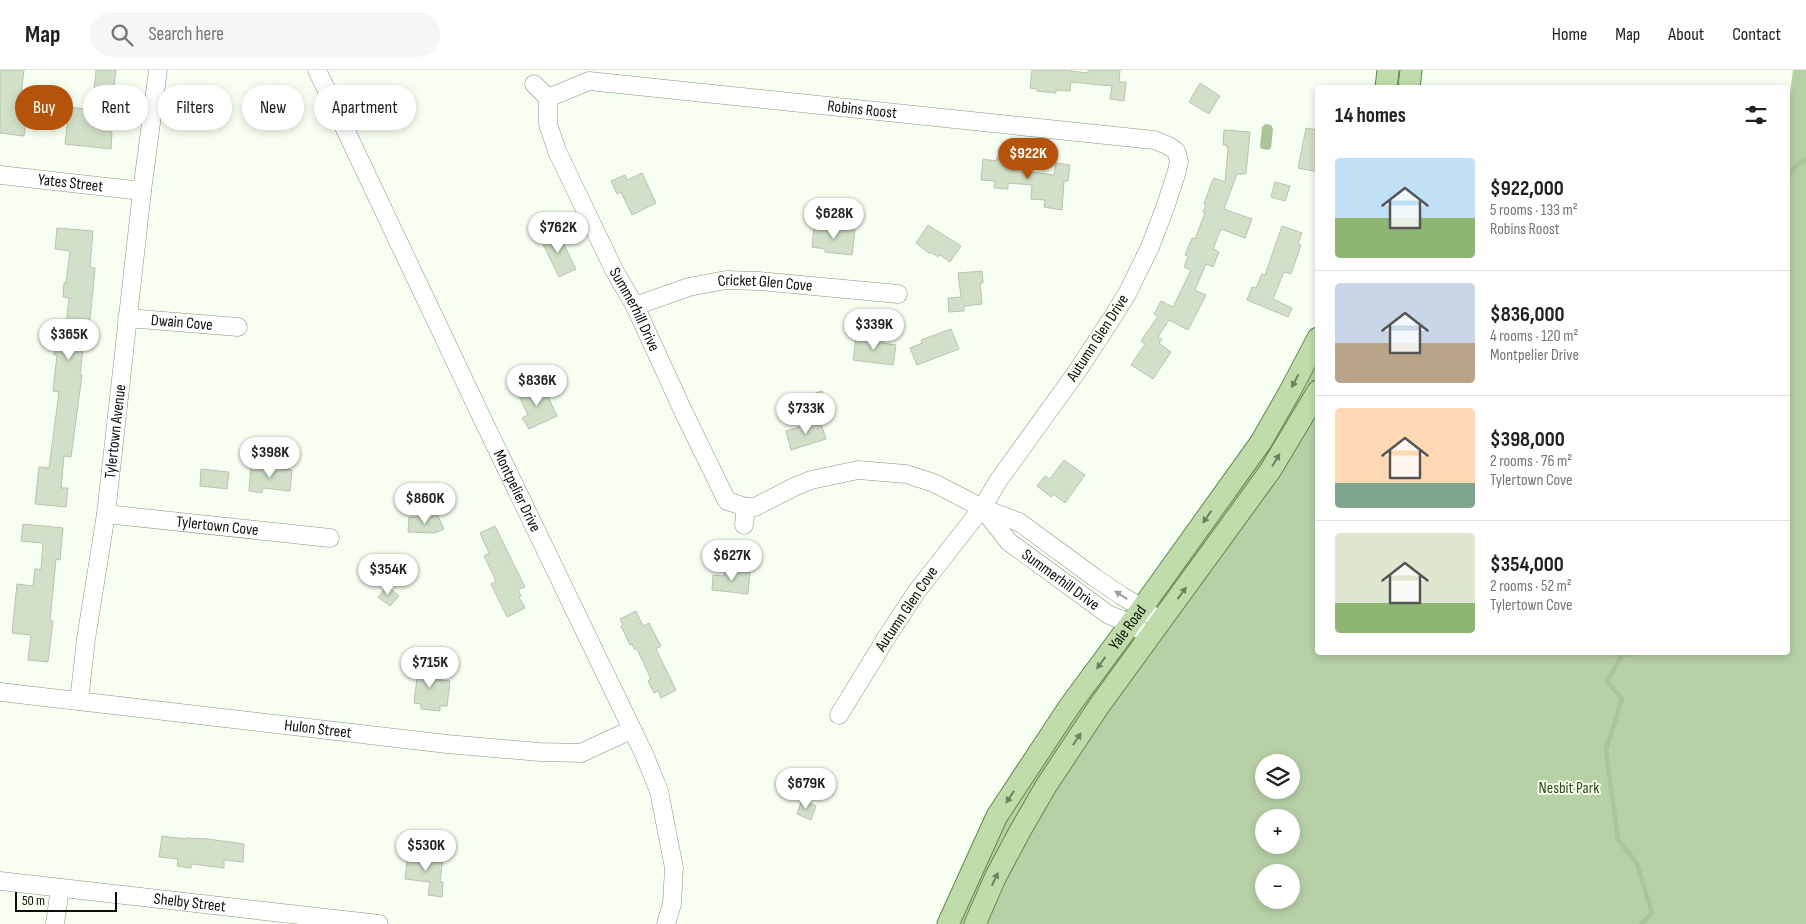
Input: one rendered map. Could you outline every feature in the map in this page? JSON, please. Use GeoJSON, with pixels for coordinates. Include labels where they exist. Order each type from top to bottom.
{"type":"FeatureCollection","features":[{"type":"Feature","properties":{"kind":"main road"},"geometry":{"type":"LineString","coordinates":[[1386,85],[1388,70]]}},
{"type":"Feature","properties":{"kind":"main road"},"geometry":{"type":"LineString","coordinates":[[1409,85],[1411,70]]}},
{"type":"Feature","properties":{"kind":"main road","name":"Yale Road"},"geometry":{"type":"LineString","coordinates":[[948,924],[997,816],[1069,707],[1260,442],[1286,400],[1315,344]]}},
{"type":"Feature","properties":{"kind":"main road","name":"Yale Road"},"geometry":{"type":"LineString","coordinates":[[975,924],[1004,862],[1046,786],[1099,706],[1270,471],[1315,396]]}},
{"type":"Feature","properties":{"kind":"street","name":"Tylertown Avenue"},"geometry":{"type":"LineString","coordinates":[[79,701],[86,639],[106,514],[127,318],[158,70]]}},
{"type":"Feature","properties":{"kind":"street","name":"Montpelier Drive"},"geometry":{"type":"LineString","coordinates":[[317,70],[632,730],[659,791],[674,868],[672,904],[666,924]]}},
{"type":"Feature","properties":{"kind":"street","name":"Robins Roost"},"geometry":{"type":"LineString","coordinates":[[548,98],[589,82],[1154,140],[1176,151]]}},
{"type":"Feature","properties":{"kind":"street"},"geometry":{"type":"LineString","coordinates":[[534,84],[548,98]]}},
{"type":"Feature","properties":{"kind":"street","name":"Summerhill Drive"},"geometry":{"type":"LineString","coordinates":[[548,98],[548,124],[557,151],[614,270],[636,306],[684,413],[719,487],[728,501],[746,507],[756,507],[794,486],[858,470],[890,472],[915,477],[934,483],[982,508],[1019,522],[1122,596],[1137,615],[1156,630]]}},
{"type":"Feature","properties":{"kind":"street","name":"Autumn Glen Drive"},"geometry":{"type":"LineString","coordinates":[[982,508],[998,481],[1076,373],[1128,292],[1150,247],[1166,205],[1177,170],[1176,151]]}},
{"type":"Feature","properties":{"kind":"street","name":"Yates Street"},"geometry":{"type":"LineString","coordinates":[[0,176],[142,191]]}},
{"type":"Feature","properties":{"kind":"street","name":"Cricket Glen Cove"},"geometry":{"type":"LineString","coordinates":[[636,306],[689,287],[726,280],[759,281],[898,294]]}},
{"type":"Feature","properties":{"kind":"street","name":"Dwain Cove"},"geometry":{"type":"LineString","coordinates":[[127,318],[238,328]]}},
{"type":"Feature","properties":{"kind":"street"},"geometry":{"type":"LineString","coordinates":[[744,525],[746,507]]}},
{"type":"Feature","properties":{"kind":"street","name":"Autumn Glen Cove"},"geometry":{"type":"LineString","coordinates":[[839,715],[917,591],[982,508]]}},
{"type":"Feature","properties":{"kind":"street","name":"Tylertown Cove"},"geometry":{"type":"LineString","coordinates":[[106,514],[330,538]]}},
{"type":"Feature","properties":{"kind":"street","name":"Hulon Street"},"geometry":{"type":"LineString","coordinates":[[0,692],[447,744],[540,752],[581,753],[632,730]]}},
{"type":"Feature","properties":{"kind":"street","name":"Shelby Street"},"geometry":{"type":"LineString","coordinates":[[0,881],[379,924]]}},
{"type":"Feature","properties":{"kind":"street"},"geometry":{"type":"LineString","coordinates":[[56,924],[60,888]]}},
{"type":"Feature","properties":{"kind":"green space","name":"Nesbit Park"},"geometry":{"type":"Polygon","coordinates":[[[1793,70],[1806,70],[1806,924],[944,924],[992,823],[1272,417],[1315,333],[1315,655],[1790,655],[1790,93],[1793,70]]]}},
{"type":"Feature","properties":{"kind":"shaded area"},"geometry":{"type":"Polygon","coordinates":[[[1265,124],[1271,125],[1273,129],[1271,148],[1268,150],[1260,147],[1262,127],[1265,124]]]}},
{"type":"Feature","properties":{"kind":"building"},"geometry":{"type":"Polygon","coordinates":[[[0,70],[24,70],[22,85],[15,85],[15,130],[25,130],[24,136],[0,133],[0,70]]]}},
{"type":"Feature","properties":{"kind":"building"},"geometry":{"type":"Polygon","coordinates":[[[96,70],[116,70],[114,85],[95,85],[96,70]]]}},
{"type":"Feature","properties":{"kind":"building"},"geometry":{"type":"Polygon","coordinates":[[[1032,70],[1062,70],[1088,73],[1088,70],[1120,70],[1119,82],[1126,82],[1124,101],[1110,99],[1112,86],[1071,82],[1070,91],[1056,90],[1056,93],[1037,91],[1037,89],[1030,88],[1032,70]]]}},
{"type":"Feature","properties":{"kind":"building"},"geometry":{"type":"Polygon","coordinates":[[[1200,83],[1220,96],[1209,114],[1189,102],[1200,83]]]}},
{"type":"Feature","properties":{"kind":"building"},"geometry":{"type":"Polygon","coordinates":[[[73,107],[83,109],[83,130],[112,132],[111,149],[65,144],[67,130],[73,130],[73,107]]]}},
{"type":"Feature","properties":{"kind":"building"},"geometry":{"type":"Polygon","coordinates":[[[1306,128],[1315,130],[1315,171],[1298,168],[1306,128]]]}},
{"type":"Feature","properties":{"kind":"building"},"geometry":{"type":"Polygon","coordinates":[[[1224,130],[1250,132],[1246,174],[1237,174],[1224,209],[1252,219],[1245,238],[1221,229],[1213,249],[1219,252],[1213,267],[1206,264],[1195,290],[1206,295],[1188,330],[1169,320],[1158,337],[1162,339],[1159,343],[1171,352],[1153,379],[1131,365],[1145,344],[1141,341],[1158,316],[1154,314],[1161,301],[1173,307],[1191,270],[1184,267],[1188,256],[1185,255],[1192,238],[1195,239],[1205,213],[1203,212],[1206,205],[1204,204],[1211,184],[1214,178],[1225,182],[1228,149],[1227,145],[1223,145],[1224,130]]]}},
{"type":"Feature","properties":{"kind":"building"},"geometry":{"type":"Polygon","coordinates":[[[997,158],[1025,160],[1024,171],[1054,175],[1056,163],[1070,165],[1068,181],[1064,181],[1062,210],[1044,207],[1045,200],[1031,199],[1032,185],[1008,183],[1008,189],[994,188],[995,181],[981,180],[983,159],[996,161],[997,158]]]}},
{"type":"Feature","properties":{"kind":"building"},"geometry":{"type":"Polygon","coordinates":[[[642,173],[656,203],[632,215],[621,192],[617,194],[611,181],[625,175],[627,180],[642,173]]]}},
{"type":"Feature","properties":{"kind":"building"},"geometry":{"type":"Polygon","coordinates":[[[1275,182],[1290,186],[1285,201],[1271,197],[1275,182]]]}},
{"type":"Feature","properties":{"kind":"building"},"geometry":{"type":"Polygon","coordinates":[[[928,225],[961,246],[950,262],[940,255],[938,257],[931,252],[930,254],[916,243],[928,225]]]}},
{"type":"Feature","properties":{"kind":"building"},"geometry":{"type":"Polygon","coordinates":[[[814,226],[855,230],[852,255],[825,252],[825,249],[812,247],[814,226]]]}},
{"type":"Feature","properties":{"kind":"building"},"geometry":{"type":"Polygon","coordinates":[[[1282,226],[1302,233],[1298,244],[1301,245],[1291,274],[1284,272],[1273,299],[1292,308],[1288,317],[1247,300],[1252,287],[1256,288],[1262,274],[1265,275],[1282,226]]]}},
{"type":"Feature","properties":{"kind":"building"},"geometry":{"type":"Polygon","coordinates":[[[57,228],[93,231],[90,267],[95,268],[87,350],[83,349],[80,375],[82,375],[71,457],[64,456],[61,488],[68,488],[66,507],[35,504],[39,467],[49,468],[59,392],[53,391],[57,355],[54,355],[55,344],[64,345],[69,298],[63,297],[70,251],[55,249],[57,228]]]}},
{"type":"Feature","properties":{"kind":"building"},"geometry":{"type":"Polygon","coordinates":[[[558,232],[576,269],[559,277],[541,240],[558,232]]]}},
{"type":"Feature","properties":{"kind":"building"},"geometry":{"type":"Polygon","coordinates":[[[982,271],[983,283],[980,283],[982,304],[964,306],[964,311],[949,312],[948,298],[961,297],[958,273],[982,271]]]}},
{"type":"Feature","properties":{"kind":"building"},"geometry":{"type":"Polygon","coordinates":[[[951,329],[959,349],[917,365],[910,348],[922,343],[921,340],[951,329]]]}},
{"type":"Feature","properties":{"kind":"building"},"geometry":{"type":"Polygon","coordinates":[[[863,337],[882,339],[882,343],[896,345],[893,365],[853,360],[856,338],[862,339],[863,337]]]}},
{"type":"Feature","properties":{"kind":"building"},"geometry":{"type":"Polygon","coordinates":[[[542,384],[557,416],[529,429],[522,418],[528,415],[519,396],[542,384]]]}},
{"type":"Feature","properties":{"kind":"building"},"geometry":{"type":"Polygon","coordinates":[[[822,391],[826,404],[810,408],[807,396],[822,391]]]}},
{"type":"Feature","properties":{"kind":"building"},"geometry":{"type":"Polygon","coordinates":[[[820,421],[826,439],[791,450],[786,431],[820,421]]]}},
{"type":"Feature","properties":{"kind":"building"},"geometry":{"type":"Polygon","coordinates":[[[1064,460],[1085,475],[1065,503],[1053,494],[1051,497],[1037,486],[1045,476],[1050,479],[1064,460]]]}},
{"type":"Feature","properties":{"kind":"building"},"geometry":{"type":"Polygon","coordinates":[[[251,466],[292,470],[290,491],[263,488],[262,493],[249,491],[251,466]]]}},
{"type":"Feature","properties":{"kind":"building"},"geometry":{"type":"Polygon","coordinates":[[[201,469],[229,472],[227,489],[200,486],[201,469]]]}},
{"type":"Feature","properties":{"kind":"building"},"geometry":{"type":"Polygon","coordinates":[[[437,514],[444,529],[435,533],[408,532],[409,517],[430,518],[437,514]]]}},
{"type":"Feature","properties":{"kind":"building"},"geometry":{"type":"Polygon","coordinates":[[[23,524],[63,528],[60,560],[56,559],[50,621],[53,621],[48,662],[28,660],[31,635],[12,633],[17,584],[33,586],[35,569],[41,569],[43,543],[21,541],[23,524]]]}},
{"type":"Feature","properties":{"kind":"building"},"geometry":{"type":"Polygon","coordinates":[[[495,526],[525,587],[518,590],[521,596],[519,597],[525,608],[507,617],[491,584],[496,581],[484,556],[489,553],[480,533],[495,526]]]}},
{"type":"Feature","properties":{"kind":"building"},"geometry":{"type":"Polygon","coordinates":[[[725,570],[750,572],[748,594],[712,590],[713,575],[724,576],[725,570]]]}},
{"type":"Feature","properties":{"kind":"building"},"geometry":{"type":"Polygon","coordinates":[[[387,586],[399,596],[390,606],[378,597],[387,586]]]}},
{"type":"Feature","properties":{"kind":"building"},"geometry":{"type":"Polygon","coordinates":[[[636,611],[643,626],[649,623],[661,646],[656,649],[676,690],[661,698],[658,691],[654,693],[648,681],[651,679],[637,649],[635,650],[632,644],[630,645],[621,626],[623,625],[620,619],[636,611]]]}},
{"type":"Feature","properties":{"kind":"building"},"geometry":{"type":"Polygon","coordinates":[[[419,661],[433,663],[431,679],[450,681],[447,706],[440,706],[440,711],[421,709],[421,704],[414,703],[419,661]]]}},
{"type":"Feature","properties":{"kind":"building"},"geometry":{"type":"Polygon","coordinates":[[[802,800],[816,806],[811,820],[797,814],[802,800]]]}},
{"type":"Feature","properties":{"kind":"building"},"geometry":{"type":"Polygon","coordinates":[[[162,836],[244,844],[243,862],[224,860],[224,868],[191,864],[191,868],[177,866],[178,859],[159,857],[162,836]]]}},
{"type":"Feature","properties":{"kind":"building"},"geometry":{"type":"Polygon","coordinates":[[[408,853],[443,857],[440,882],[443,882],[442,897],[428,895],[430,882],[405,879],[408,853]]]}},
{"type":"Feature","properties":{"kind":"waterway"},"geometry":{"type":"LineString","coordinates":[[1790,174],[1795,167],[1806,159]]}},
{"type":"Feature","properties":{"kind":"waterway"},"geometry":{"type":"LineString","coordinates":[[1622,655],[1607,681],[1622,699],[1606,750],[1618,840],[1637,863],[1652,913],[1641,924]]}}]}
